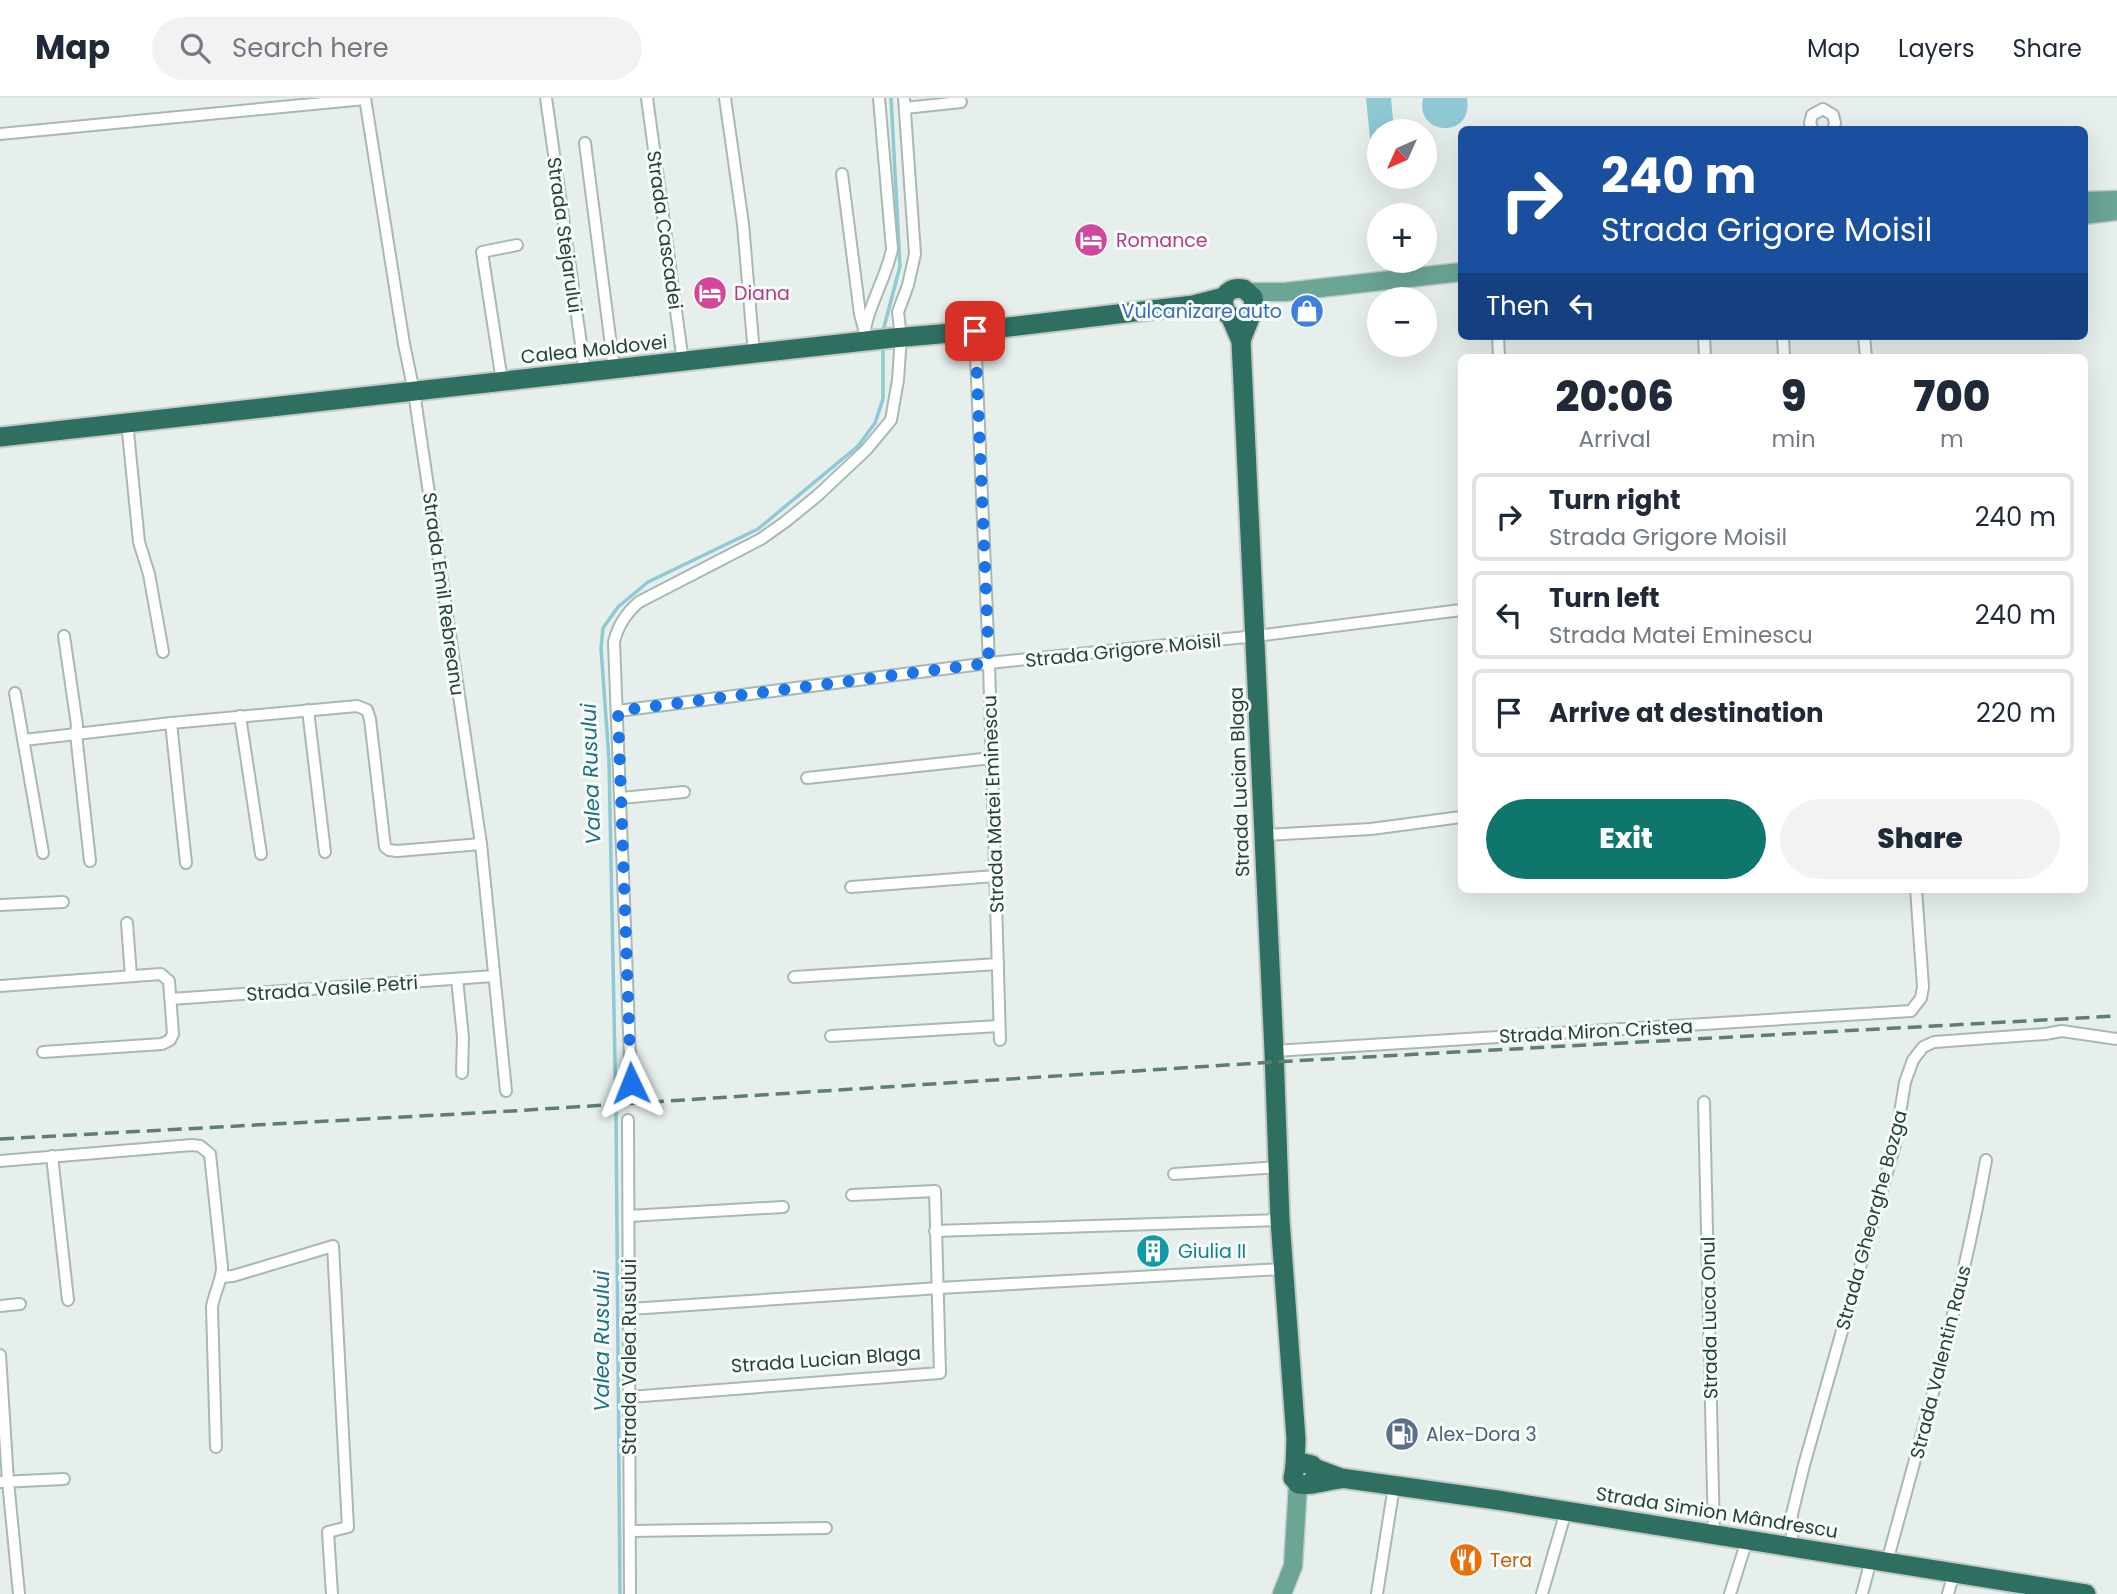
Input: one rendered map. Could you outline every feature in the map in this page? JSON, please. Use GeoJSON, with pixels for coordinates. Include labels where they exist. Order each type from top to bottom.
{"type":"FeatureCollection","features":[{"type":"Feature","properties":{"kind":"highway","name":"Calea Moldovei"},"geometry":{"type":"LineString","coordinates":[[0,437],[754,354],[879,337],[975,331],[1194,305],[1239,307]]}},
{"type":"Feature","properties":{"kind":"highway","name":"Strada Lucian Blaga"},"geometry":{"type":"LineString","coordinates":[[1239,307],[1256,636],[1282,1269],[1296,1439],[1304,1479]]}},
{"type":"Feature","properties":{"kind":"highway","name":"Strada Simion Mândrescu"},"geometry":{"type":"LineString","coordinates":[[1304,1479],[1341,1478],[1566,1511],[2086,1594]]}},
{"type":"Feature","properties":{"kind":"main road"},"geometry":{"type":"LineString","coordinates":[[2088,201],[2117,200]]}},
{"type":"Feature","properties":{"kind":"main road"},"geometry":{"type":"LineString","coordinates":[[2088,215],[2117,211]]}},
{"type":"Feature","properties":{"kind":"main road","name":"Calea Moldovei"},"geometry":{"type":"LineString","coordinates":[[1239,307],[1285,292],[1458,272]]}},
{"type":"Feature","properties":{"kind":"main road","name":"Calea Moldovei"},"geometry":{"type":"LineString","coordinates":[[1239,307],[1458,281]]}},
{"type":"Feature","properties":{"kind":"main road"},"geometry":{"type":"LineString","coordinates":[[1280,1594],[1293,1566],[1304,1479]]}},
{"type":"Feature","properties":{"kind":"street"},"geometry":{"type":"LineString","coordinates":[[0,134],[365,98]]}},
{"type":"Feature","properties":{"kind":"street","name":"Strada Emil Rebreanu"},"geometry":{"type":"LineString","coordinates":[[365,98],[401,331],[414,392],[481,844],[506,1091]]}},
{"type":"Feature","properties":{"kind":"street","name":"Strada Stejarului"},"geometry":{"type":"LineString","coordinates":[[546,98],[584,372]]}},
{"type":"Feature","properties":{"kind":"street","name":"Strada Cascadei"},"geometry":{"type":"LineString","coordinates":[[647,98],[683,362]]}},
{"type":"Feature","properties":{"kind":"street"},"geometry":{"type":"LineString","coordinates":[[725,98],[743,225],[754,354]]}},
{"type":"Feature","properties":{"kind":"street"},"geometry":{"type":"LineString","coordinates":[[879,98],[892,249],[886,274],[879,337]]}},
{"type":"Feature","properties":{"kind":"street"},"geometry":{"type":"LineString","coordinates":[[879,337],[898,312],[915,254],[905,103],[961,103]]}},
{"type":"Feature","properties":{"kind":"street"},"geometry":{"type":"LineString","coordinates":[[1811,126],[1812,115],[1822,103],[1833,115],[1834,126]]}},
{"type":"Feature","properties":{"kind":"street"},"geometry":{"type":"LineString","coordinates":[[585,144],[614,369]]}},
{"type":"Feature","properties":{"kind":"street"},"geometry":{"type":"LineString","coordinates":[[631,1083],[614,642],[617,629],[630,609],[639,602],[761,539],[817,496],[866,450],[891,420],[898,380],[879,337],[860,314],[842,174]]}},
{"type":"Feature","properties":{"kind":"street"},"geometry":{"type":"LineString","coordinates":[[502,381],[482,252],[517,245]]}},
{"type":"Feature","properties":{"kind":"street","name":"Strada Matei Eminescu"},"geometry":{"type":"LineString","coordinates":[[975,331],[989,663],[1000,1040]]}},
{"type":"Feature","properties":{"kind":"street"},"geometry":{"type":"LineString","coordinates":[[127,422],[139,542],[149,574],[163,652]]}},
{"type":"Feature","properties":{"kind":"street","name":"Strada Grigore Moisil"},"geometry":{"type":"LineString","coordinates":[[618,711],[989,663],[1256,636],[1458,610]]}},
{"type":"Feature","properties":{"kind":"street"},"geometry":{"type":"LineString","coordinates":[[64,636],[77,725],[90,861]]}},
{"type":"Feature","properties":{"kind":"street"},"geometry":{"type":"LineString","coordinates":[[15,693],[43,853]]}},
{"type":"Feature","properties":{"kind":"street"},"geometry":{"type":"LineString","coordinates":[[24,740],[357,706],[367,710],[370,719],[384,842],[389,850],[426,850],[481,844]]}},
{"type":"Feature","properties":{"kind":"street"},"geometry":{"type":"LineString","coordinates":[[308,710],[325,852]]}},
{"type":"Feature","properties":{"kind":"street"},"geometry":{"type":"LineString","coordinates":[[240,716],[261,854]]}},
{"type":"Feature","properties":{"kind":"street"},"geometry":{"type":"LineString","coordinates":[[171,723],[186,863]]}},
{"type":"Feature","properties":{"kind":"street"},"geometry":{"type":"LineString","coordinates":[[807,778],[992,758]]}},
{"type":"Feature","properties":{"kind":"street"},"geometry":{"type":"LineString","coordinates":[[621,798],[684,792]]}},
{"type":"Feature","properties":{"kind":"street"},"geometry":{"type":"LineString","coordinates":[[1264,835],[1371,829],[1458,817]]}},
{"type":"Feature","properties":{"kind":"street"},"geometry":{"type":"LineString","coordinates":[[851,887],[995,876]]}},
{"type":"Feature","properties":{"kind":"street","name":"Strada Miron Cristea"},"geometry":{"type":"LineString","coordinates":[[1274,1051],[1905,1013],[1916,1007],[1923,987],[1916,893]]}},
{"type":"Feature","properties":{"kind":"street"},"geometry":{"type":"LineString","coordinates":[[0,905],[64,902]]}},
{"type":"Feature","properties":{"kind":"street"},"geometry":{"type":"LineString","coordinates":[[127,923],[131,976]]}},
{"type":"Feature","properties":{"kind":"street"},"geometry":{"type":"LineString","coordinates":[[794,977],[998,964]]}},
{"type":"Feature","properties":{"kind":"street"},"geometry":{"type":"LineString","coordinates":[[0,986],[161,974],[169,981],[173,1034],[170,1040],[162,1044],[43,1052]]}},
{"type":"Feature","properties":{"kind":"street","name":"Strada Vasile Petri"},"geometry":{"type":"LineString","coordinates":[[171,999],[494,976]]}},
{"type":"Feature","properties":{"kind":"street"},"geometry":{"type":"LineString","coordinates":[[457,979],[463,1037],[462,1073]]}},
{"type":"Feature","properties":{"kind":"street"},"geometry":{"type":"LineString","coordinates":[[831,1036],[999,1026]]}},
{"type":"Feature","properties":{"kind":"street","name":"Strada Gheorghe Bozga"},"geometry":{"type":"LineString","coordinates":[[1792,1547],[1792,1514],[1804,1465],[1895,1144],[1905,1082],[1918,1052],[1934,1042],[2062,1031],[2117,1039]]}},
{"type":"Feature","properties":{"kind":"street","name":"Strada Luca Onul"},"geometry":{"type":"LineString","coordinates":[[1704,1102],[1714,1535]]}},
{"type":"Feature","properties":{"kind":"street","name":"Strada Valea Rusului"},"geometry":{"type":"LineString","coordinates":[[628,1120],[630,1594]]}},
{"type":"Feature","properties":{"kind":"street"},"geometry":{"type":"LineString","coordinates":[[0,1161],[192,1145],[210,1154],[222,1277],[214,1294],[212,1307],[216,1447]]}},
{"type":"Feature","properties":{"kind":"street"},"geometry":{"type":"LineString","coordinates":[[52,1156],[68,1300]]}},
{"type":"Feature","properties":{"kind":"street","name":"Strada Valentin Raus"},"geometry":{"type":"LineString","coordinates":[[1862,1594],[1879,1561],[1946,1343],[1974,1228],[1986,1160]]}},
{"type":"Feature","properties":{"kind":"street"},"geometry":{"type":"LineString","coordinates":[[1174,1174],[1278,1167]]}},
{"type":"Feature","properties":{"kind":"street","name":"Strada Lucian Blaga"},"geometry":{"type":"LineString","coordinates":[[630,1397],[940,1373],[935,1192],[852,1195]]}},
{"type":"Feature","properties":{"kind":"street"},"geometry":{"type":"LineString","coordinates":[[629,1216],[783,1207]]}},
{"type":"Feature","properties":{"kind":"street"},"geometry":{"type":"LineString","coordinates":[[935,1231],[1280,1220]]}},
{"type":"Feature","properties":{"kind":"street"},"geometry":{"type":"LineString","coordinates":[[222,1277],[333,1247],[348,1527],[328,1532],[332,1594]]}},
{"type":"Feature","properties":{"kind":"street"},"geometry":{"type":"LineString","coordinates":[[629,1309],[1282,1269]]}},
{"type":"Feature","properties":{"kind":"street"},"geometry":{"type":"LineString","coordinates":[[0,1307],[20,1304]]}},
{"type":"Feature","properties":{"kind":"street"},"geometry":{"type":"LineString","coordinates":[[1,1354],[4,1482],[19,1594]]}},
{"type":"Feature","properties":{"kind":"street"},"geometry":{"type":"LineString","coordinates":[[4,1482],[64,1479]]}},
{"type":"Feature","properties":{"kind":"street"},"geometry":{"type":"LineString","coordinates":[[1377,1594],[1394,1486]]}},
{"type":"Feature","properties":{"kind":"street"},"geometry":{"type":"LineString","coordinates":[[1542,1594],[1566,1511]]}},
{"type":"Feature","properties":{"kind":"street"},"geometry":{"type":"LineString","coordinates":[[630,1531],[826,1528]]}},
{"type":"Feature","properties":{"kind":"street"},"geometry":{"type":"LineString","coordinates":[[1730,1594],[1747,1540]]}},
{"type":"Feature","properties":{"kind":"street"},"geometry":{"type":"LineString","coordinates":[[1948,1594],[1954,1573]]}},
{"type":"Feature","properties":{"kind":"water"},"geometry":{"type":"Polygon","coordinates":[[[1366,98],[1391,98],[1393,119],[1368,119],[1366,98]]]}},
{"type":"Feature","properties":{"kind":"water"},"geometry":{"type":"Polygon","coordinates":[[[1423,98],[1467,98],[1467,112],[1462,121],[1454,126],[1437,126],[1437,119],[1427,119],[1423,111],[1423,98]]]}},
{"type":"Feature","properties":{"kind":"waterway","name":"Valea Rusului"},"geometry":{"type":"LineString","coordinates":[[883,331],[900,266],[891,98]]}},
{"type":"Feature","properties":{"kind":"waterway","name":"Valea Rusului"},"geometry":{"type":"LineString","coordinates":[[620,1594],[616,1114],[609,760],[601,648],[603,628],[618,607],[648,582],[758,529],[858,446],[875,423],[883,399],[883,346]]}},
{"type":"Feature","properties":{"kind":"railway"},"geometry":{"type":"LineString","coordinates":[[0,1139],[512,1111],[1274,1062],[2117,1016]]}},
{"type":"Feature","properties":{"kind":"place","name":"Romance"},"geometry":{"type":"Point","coordinates":[1091,240]}},
{"type":"Feature","properties":{"kind":"place","name":"Diana"},"geometry":{"type":"Point","coordinates":[710,293]}},
{"type":"Feature","properties":{"kind":"place","name":"Vulcanizare auto"},"geometry":{"type":"Point","coordinates":[1307,311]}},
{"type":"Feature","properties":{"kind":"place","name":"Giulia II"},"geometry":{"type":"Point","coordinates":[1153,1251]}},
{"type":"Feature","properties":{"kind":"place","name":"Alex-Dora 3"},"geometry":{"type":"Point","coordinates":[1402,1434]}},
{"type":"Feature","properties":{"kind":"place","name":"Tera"},"geometry":{"type":"Point","coordinates":[1466,1560]}},
{"type":"Feature","properties":{"kind":"route"},"geometry":{"type":"LineString","coordinates":[[631,1083],[618,711],[989,663],[975,331]]}}]}
